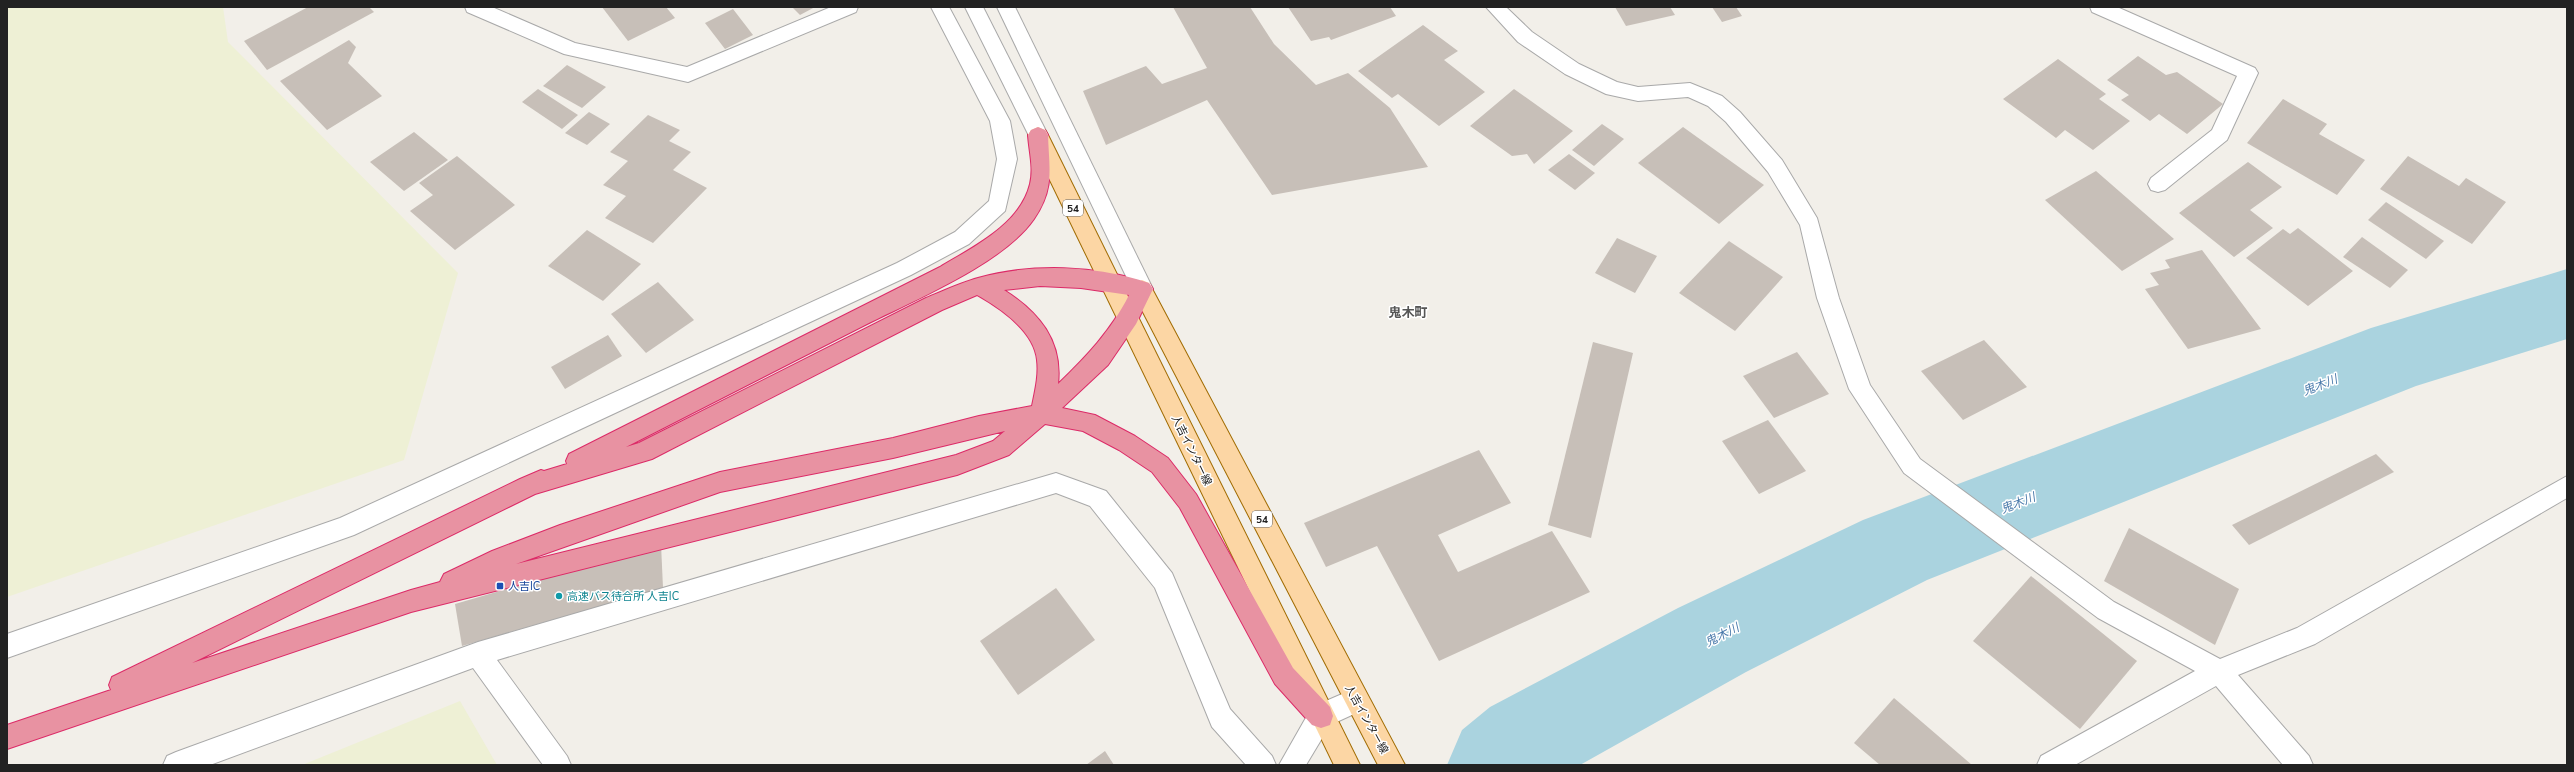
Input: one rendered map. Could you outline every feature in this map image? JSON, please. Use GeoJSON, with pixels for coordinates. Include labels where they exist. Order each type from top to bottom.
{"type":"FeatureCollection","features":[{"type":"Feature","properties":{"kind":"highway"},"geometry":{"type":"LineString","coordinates":[[45,723],[528,486],[947,273],[995,243],[1024,218],[1040,184],[1038,135]]}},
{"type":"Feature","properties":{"kind":"highway"},"geometry":{"type":"LineString","coordinates":[[7,737],[411,601],[957,465],[1002,448],[1041,414],[1100,358],[1128,318],[1142,289],[1110,282],[1062,277],[1029,277],[979,286],[934,304],[644,452],[528,486]]}},
{"type":"Feature","properties":{"kind":"highway"},"geometry":{"type":"LineString","coordinates":[[979,286],[1004,300],[1032,326],[1047,354],[1046,383],[1041,414]]}},
{"type":"Feature","properties":{"kind":"highway"},"geometry":{"type":"LineString","coordinates":[[411,601],[506,556],[720,482],[893,448],[979,426],[1041,414],[1087,422],[1128,443],[1160,465],[1188,501],[1284,676],[1321,716]]}},
{"type":"Feature","properties":{"kind":"main road","name":"人吉インター線"},"geometry":{"type":"LineString","coordinates":[[1038,135],[1346,765]]}},
{"type":"Feature","properties":{"kind":"main road","name":"人吉インター線"},"geometry":{"type":"LineString","coordinates":[[1142,289],[1356,700],[1387,756]]}},
{"type":"Feature","properties":{"kind":"street"},"geometry":{"type":"LineString","coordinates":[[474,7],[571,49],[688,75],[849,7]]}},
{"type":"Feature","properties":{"kind":"street"},"geometry":{"type":"LineString","coordinates":[[7,646],[346,527],[896,272],[962,238],[998,205],[1007,159],[1000,121],[940,7]]}},
{"type":"Feature","properties":{"kind":"street"},"geometry":{"type":"LineString","coordinates":[[974,7],[1038,135]]}},
{"type":"Feature","properties":{"kind":"street"},"geometry":{"type":"LineString","coordinates":[[1006,7],[1142,289]]}},
{"type":"Feature","properties":{"kind":"street"},"geometry":{"type":"LineString","coordinates":[[1495,7],[1525,37],[1572,69],[1613,89],[1638,94],[1690,90],[1715,101],[1733,117],[1775,166],[1810,224],[1828,298],[1860,388],[1912,466],[2007,534],[2106,610],[2219,671],[2300,765]]}},
{"type":"Feature","properties":{"kind":"street"},"geometry":{"type":"LineString","coordinates":[[2099,7],[2248,73],[2220,135],[2158,184]]}},
{"type":"Feature","properties":{"kind":"street"},"geometry":{"type":"LineString","coordinates":[[176,765],[478,654],[1056,483],[1098,498],[1164,581],[1221,718],[1263,765]]}},
{"type":"Feature","properties":{"kind":"street"},"geometry":{"type":"LineString","coordinates":[[2050,765],[2219,671],[2306,636],[2567,486]]}},
{"type":"Feature","properties":{"kind":"street"},"geometry":{"type":"LineString","coordinates":[[478,654],[558,765]]}},
{"type":"Feature","properties":{"kind":"street"},"geometry":{"type":"LineString","coordinates":[[1292,765],[1321,716],[1356,700]]}},
{"type":"Feature","properties":{"kind":"green space"},"geometry":{"type":"Polygon","coordinates":[[[7,7],[223,7],[228,42],[458,273],[404,460],[7,597],[7,7]]]}},
{"type":"Feature","properties":{"kind":"green space"},"geometry":{"type":"Polygon","coordinates":[[[460,701],[497,765],[302,765],[460,701]]]}},
{"type":"Feature","properties":{"kind":"building"},"geometry":{"type":"Polygon","coordinates":[[[308,7],[369,7],[374,12],[267,70],[244,41],[308,7]]]}},
{"type":"Feature","properties":{"kind":"building"},"geometry":{"type":"Polygon","coordinates":[[[602,7],[666,7],[675,18],[628,41],[602,7]]]}},
{"type":"Feature","properties":{"kind":"building"},"geometry":{"type":"Polygon","coordinates":[[[792,7],[815,7],[800,15],[792,7]]]}},
{"type":"Feature","properties":{"kind":"building"},"geometry":{"type":"Polygon","coordinates":[[[1173,7],[1250,7],[1274,44],[1316,85],[1348,73],[1390,108],[1428,167],[1272,195],[1207,100],[1106,145],[1083,91],[1146,66],[1162,84],[1207,68],[1173,7]]]}},
{"type":"Feature","properties":{"kind":"building"},"geometry":{"type":"Polygon","coordinates":[[[1288,7],[1390,7],[1396,16],[1331,40],[1329,37],[1311,41],[1288,7]]]}},
{"type":"Feature","properties":{"kind":"building"},"geometry":{"type":"Polygon","coordinates":[[[1615,7],[1670,7],[1675,15],[1626,26],[1615,7]]]}},
{"type":"Feature","properties":{"kind":"building"},"geometry":{"type":"Polygon","coordinates":[[[1712,7],[1736,7],[1742,16],[1722,22],[1712,7]]]}},
{"type":"Feature","properties":{"kind":"building"},"geometry":{"type":"Polygon","coordinates":[[[733,9],[753,35],[725,49],[705,23],[733,9]]]}},
{"type":"Feature","properties":{"kind":"building"},"geometry":{"type":"Polygon","coordinates":[[[1423,25],[1458,51],[1444,60],[1485,92],[1439,126],[1398,94],[1392,98],[1358,71],[1423,25]]]}},
{"type":"Feature","properties":{"kind":"building"},"geometry":{"type":"Polygon","coordinates":[[[349,40],[356,47],[348,63],[382,96],[327,130],[280,81],[349,40]]]}},
{"type":"Feature","properties":{"kind":"building"},"geometry":{"type":"Polygon","coordinates":[[[2138,56],[2166,75],[2177,72],[2223,104],[2187,134],[2159,114],[2150,121],[2121,100],[2129,95],[2107,80],[2138,56]]]}},
{"type":"Feature","properties":{"kind":"building"},"geometry":{"type":"Polygon","coordinates":[[[2058,59],[2106,94],[2099,99],[2130,121],[2093,150],[2065,130],[2056,138],[2003,99],[2058,59]]]}},
{"type":"Feature","properties":{"kind":"building"},"geometry":{"type":"Polygon","coordinates":[[[567,65],[606,87],[582,108],[543,86],[567,65]]]}},
{"type":"Feature","properties":{"kind":"building"},"geometry":{"type":"Polygon","coordinates":[[[538,89],[578,115],[562,129],[522,102],[538,89]]]}},
{"type":"Feature","properties":{"kind":"building"},"geometry":{"type":"Polygon","coordinates":[[[1514,89],[1573,131],[1534,164],[1527,154],[1512,156],[1470,126],[1514,89]]]}},
{"type":"Feature","properties":{"kind":"building"},"geometry":{"type":"Polygon","coordinates":[[[2283,99],[2327,124],[2319,134],[2365,160],[2337,195],[2247,143],[2283,99]]]}},
{"type":"Feature","properties":{"kind":"building"},"geometry":{"type":"Polygon","coordinates":[[[589,112],[610,124],[587,145],[565,133],[589,112]]]}},
{"type":"Feature","properties":{"kind":"building"},"geometry":{"type":"Polygon","coordinates":[[[648,115],[680,130],[669,141],[691,152],[673,170],[707,188],[653,243],[605,218],[626,196],[603,185],[628,161],[610,152],[648,115]]]}},
{"type":"Feature","properties":{"kind":"building"},"geometry":{"type":"Polygon","coordinates":[[[1602,124],[1624,139],[1594,166],[1572,150],[1602,124]]]}},
{"type":"Feature","properties":{"kind":"building"},"geometry":{"type":"Polygon","coordinates":[[[1683,127],[1764,185],[1719,224],[1638,163],[1683,127]]]}},
{"type":"Feature","properties":{"kind":"building"},"geometry":{"type":"Polygon","coordinates":[[[414,132],[448,160],[404,191],[370,162],[414,132]]]}},
{"type":"Feature","properties":{"kind":"building"},"geometry":{"type":"Polygon","coordinates":[[[1569,154],[1595,173],[1575,190],[1548,170],[1569,154]]]}},
{"type":"Feature","properties":{"kind":"building"},"geometry":{"type":"Polygon","coordinates":[[[457,156],[515,205],[455,250],[410,211],[433,195],[419,183],[457,156]]]}},
{"type":"Feature","properties":{"kind":"building"},"geometry":{"type":"Polygon","coordinates":[[[2408,156],[2459,186],[2466,178],[2506,202],[2472,244],[2380,189],[2408,156]]]}},
{"type":"Feature","properties":{"kind":"building"},"geometry":{"type":"Polygon","coordinates":[[[2248,162],[2282,187],[2250,210],[2273,228],[2234,257],[2179,213],[2248,162]]]}},
{"type":"Feature","properties":{"kind":"building"},"geometry":{"type":"Polygon","coordinates":[[[2096,171],[2174,239],[2122,271],[2045,200],[2096,171]]]}},
{"type":"Feature","properties":{"kind":"building"},"geometry":{"type":"Polygon","coordinates":[[[2386,202],[2444,241],[2426,259],[2368,220],[2386,202]]]}},
{"type":"Feature","properties":{"kind":"building"},"geometry":{"type":"Polygon","coordinates":[[[2298,228],[2353,271],[2308,306],[2246,258],[2283,229],[2290,234],[2298,228]]]}},
{"type":"Feature","properties":{"kind":"building"},"geometry":{"type":"Polygon","coordinates":[[[587,230],[641,264],[603,301],[548,266],[587,230]]]}},
{"type":"Feature","properties":{"kind":"building"},"geometry":{"type":"Polygon","coordinates":[[[2362,237],[2408,270],[2390,288],[2343,257],[2362,237]]]}},
{"type":"Feature","properties":{"kind":"building"},"geometry":{"type":"Polygon","coordinates":[[[1617,238],[1657,256],[1635,293],[1595,273],[1617,238]]]}},
{"type":"Feature","properties":{"kind":"building"},"geometry":{"type":"Polygon","coordinates":[[[1729,241],[1783,277],[1735,331],[1679,293],[1729,241]]]}},
{"type":"Feature","properties":{"kind":"building"},"geometry":{"type":"Polygon","coordinates":[[[2202,250],[2261,329],[2188,349],[2145,289],[2159,285],[2150,273],[2170,268],[2165,260],[2202,250]]]}},
{"type":"Feature","properties":{"kind":"building"},"geometry":{"type":"Polygon","coordinates":[[[658,282],[694,320],[646,353],[611,314],[658,282]]]}},
{"type":"Feature","properties":{"kind":"building"},"geometry":{"type":"Polygon","coordinates":[[[608,335],[622,356],[565,389],[551,367],[608,335]]]}},
{"type":"Feature","properties":{"kind":"building"},"geometry":{"type":"Polygon","coordinates":[[[1984,340],[2027,387],[1963,420],[1921,371],[1984,340]]]}},
{"type":"Feature","properties":{"kind":"building"},"geometry":{"type":"Polygon","coordinates":[[[1593,342],[1633,353],[1591,538],[1548,525],[1593,342]]]}},
{"type":"Feature","properties":{"kind":"building"},"geometry":{"type":"Polygon","coordinates":[[[1797,352],[1829,394],[1774,418],[1743,376],[1797,352]]]}},
{"type":"Feature","properties":{"kind":"building"},"geometry":{"type":"Polygon","coordinates":[[[1768,420],[1806,471],[1759,494],[1722,441],[1768,420]]]}},
{"type":"Feature","properties":{"kind":"building"},"geometry":{"type":"Polygon","coordinates":[[[1479,450],[1511,503],[1438,535],[1458,572],[1552,531],[1590,592],[1439,661],[1377,546],[1326,567],[1304,523],[1479,450]]]}},
{"type":"Feature","properties":{"kind":"building"},"geometry":{"type":"Polygon","coordinates":[[[2376,454],[2394,472],[2249,545],[2232,525],[2376,454]]]}},
{"type":"Feature","properties":{"kind":"building"},"geometry":{"type":"Polygon","coordinates":[[[2129,528],[2239,589],[2215,645],[2104,581],[2129,528]]]}},
{"type":"Feature","properties":{"kind":"building","name":"高速バス待合所 人吉IC"},"geometry":{"type":"Polygon","coordinates":[[[661,544],[663,588],[462,646],[455,604],[661,544]]]}},
{"type":"Feature","properties":{"kind":"building"},"geometry":{"type":"Polygon","coordinates":[[[2031,576],[2137,661],[2080,729],[1973,641],[2031,576]]]}},
{"type":"Feature","properties":{"kind":"building"},"geometry":{"type":"Polygon","coordinates":[[[1056,588],[1095,640],[1018,695],[980,641],[1056,588]]]}},
{"type":"Feature","properties":{"kind":"building"},"geometry":{"type":"Polygon","coordinates":[[[1894,698],[1972,765],[1880,765],[1854,743],[1894,698]]]}},
{"type":"Feature","properties":{"kind":"building"},"geometry":{"type":"Polygon","coordinates":[[[1105,751],[1114,765],[1086,765],[1105,751]]]}},
{"type":"Feature","properties":{"kind":"waterway","name":"鬼木川"},"geometry":{"type":"LineString","coordinates":[[1497,765],[1525,742],[1712,640],[1895,550],[2401,354],[2567,304]]}},
{"type":"Feature","properties":{"kind":"place","name":"人吉IC"},"geometry":{"type":"Point","coordinates":[500,586]}},
{"type":"Feature","properties":{"kind":"place","name":"高速バス待合所 人吉IC"},"geometry":{"type":"Point","coordinates":[559,596]}},
{"type":"Feature","properties":{"kind":"district","name":"鬼木町"},"geometry":{"type":"Point","coordinates":[1408,312]}}]}
